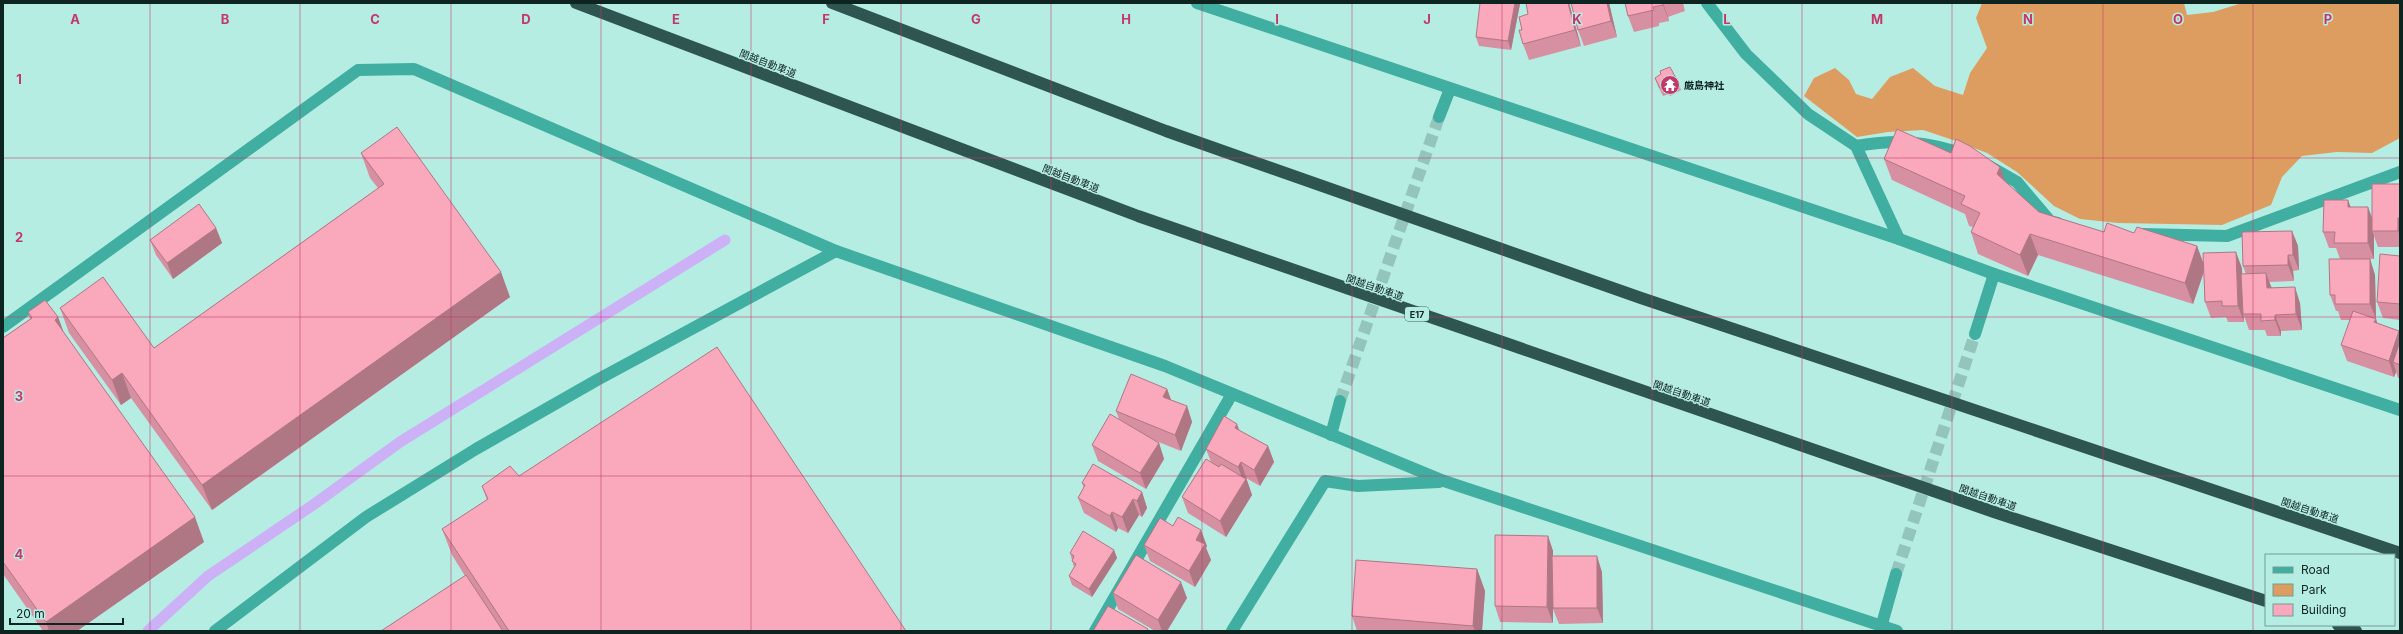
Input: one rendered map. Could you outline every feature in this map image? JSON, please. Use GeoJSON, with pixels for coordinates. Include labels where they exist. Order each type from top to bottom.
{"type":"FeatureCollection","features":[{"type":"Feature","properties":{"kind":"highway","name":"関越自動車道"},"geometry":{"type":"LineString","coordinates":[[576,3],[1138,216],[1994,512],[2265,601]]}},
{"type":"Feature","properties":{"kind":"highway","name":"関越自動車道"},"geometry":{"type":"LineString","coordinates":[[832,3],[1166,131],[1641,298],[2400,553]]}},
{"type":"Feature","properties":{"kind":"highway"},"geometry":{"type":"LineString","coordinates":[[2341,626],[2356,631]]}},
{"type":"Feature","properties":{"kind":"street"},"geometry":{"type":"LineString","coordinates":[[1197,3],[1899,239],[1994,274],[2400,410]]}},
{"type":"Feature","properties":{"kind":"street"},"geometry":{"type":"LineString","coordinates":[[1707,3],[1746,54],[1808,114],[1856,146],[1899,239]]}},
{"type":"Feature","properties":{"kind":"street"},"geometry":{"type":"LineString","coordinates":[[3,327],[358,70],[414,69],[836,251],[1165,366],[1444,481],[1880,628],[1897,631]]}},
{"type":"Feature","properties":{"kind":"street"},"geometry":{"type":"LineString","coordinates":[[1439,117],[1450,89]]}},
{"type":"Feature","properties":{"kind":"street"},"geometry":{"type":"LineString","coordinates":[[1856,146],[1889,141],[1937,144],[1976,158],[2017,182],[2050,221],[2073,228]]}},
{"type":"Feature","properties":{"kind":"street"},"geometry":{"type":"LineString","coordinates":[[2131,233],[2228,236],[2400,172]]}},
{"type":"Feature","properties":{"kind":"street"},"geometry":{"type":"LineString","coordinates":[[215,631],[366,517],[476,449],[597,380],[836,251]]}},
{"type":"Feature","properties":{"kind":"street"},"geometry":{"type":"LineString","coordinates":[[1975,334],[1994,274]]}},
{"type":"Feature","properties":{"kind":"street"},"geometry":{"type":"LineString","coordinates":[[1095,631],[1232,394]]}},
{"type":"Feature","properties":{"kind":"street"},"geometry":{"type":"LineString","coordinates":[[1331,435],[1340,401]]}},
{"type":"Feature","properties":{"kind":"street"},"geometry":{"type":"LineString","coordinates":[[1232,631],[1325,482],[1358,486],[1444,481]]}},
{"type":"Feature","properties":{"kind":"street"},"geometry":{"type":"LineString","coordinates":[[1880,628],[1896,574]]}},
{"type":"Feature","properties":{"kind":"green space"},"geometry":{"type":"Polygon","coordinates":[[[1982,3],[2184,3],[2187,15],[2213,12],[2242,3],[2400,3],[2400,138],[2372,153],[2337,152],[2302,156],[2282,177],[2271,205],[2222,225],[2118,223],[2080,219],[2054,206],[2017,172],[1987,153],[1923,130],[1888,132],[1857,137],[1804,96],[1814,78],[1835,68],[1849,80],[1856,94],[1872,99],[1890,77],[1913,68],[1935,86],[1963,95],[1970,73],[1987,48],[1976,18],[1982,3]]]}},
{"type":"Feature","properties":{"kind":"building"},"geometry":{"type":"Polygon","coordinates":[[[1480,3],[1515,3],[1508,41],[1476,37],[1480,3]]]}},
{"type":"Feature","properties":{"kind":"building"},"geometry":{"type":"Polygon","coordinates":[[[1526,3],[1568,3],[1575,30],[1523,44],[1519,30],[1522,30],[1519,17],[1528,14],[1526,3]]]}},
{"type":"Feature","properties":{"kind":"building"},"geometry":{"type":"Polygon","coordinates":[[[1571,3],[1607,3],[1611,21],[1578,30],[1571,3]]]}},
{"type":"Feature","properties":{"kind":"building"},"geometry":{"type":"Polygon","coordinates":[[[1625,3],[1662,3],[1663,5],[1653,7],[1654,10],[1628,16],[1625,3]]]}},
{"type":"Feature","properties":{"kind":"building"},"geometry":{"type":"Polygon","coordinates":[[[1670,67],[1678,82],[1667,87],[1666,85],[1660,88],[1655,78],[1661,74],[1660,71],[1670,67]]]}},
{"type":"Feature","properties":{"kind":"building"},"geometry":{"type":"Polygon","coordinates":[[[397,127],[501,272],[202,485],[122,373],[112,380],[60,308],[103,277],[154,348],[384,184],[361,153],[397,127]]]}},
{"type":"Feature","properties":{"kind":"building"},"geometry":{"type":"Polygon","coordinates":[[[1897,129],[1951,153],[1956,139],[1970,146],[2000,167],[1997,174],[2039,212],[2104,232],[2107,223],[2134,233],[2137,227],[2197,246],[2185,283],[2030,234],[2020,255],[1971,232],[1980,213],[1961,204],[1965,196],[1884,159],[1897,129]]]}},
{"type":"Feature","properties":{"kind":"building"},"geometry":{"type":"Polygon","coordinates":[[[2372,184],[2400,184],[2400,218],[2398,218],[2398,231],[2372,231],[2372,184]]]}},
{"type":"Feature","properties":{"kind":"building"},"geometry":{"type":"Polygon","coordinates":[[[2324,200],[2348,200],[2348,207],[2368,207],[2368,243],[2334,243],[2335,232],[2323,232],[2324,200]]]}},
{"type":"Feature","properties":{"kind":"building"},"geometry":{"type":"Polygon","coordinates":[[[199,204],[216,228],[167,263],[150,240],[199,204]]]}},
{"type":"Feature","properties":{"kind":"building"},"geometry":{"type":"Polygon","coordinates":[[[2292,231],[2293,255],[2288,255],[2288,265],[2243,266],[2242,232],[2292,231]]]}},
{"type":"Feature","properties":{"kind":"building"},"geometry":{"type":"Polygon","coordinates":[[[2236,252],[2238,306],[2222,306],[2222,301],[2205,302],[2203,253],[2236,252]]]}},
{"type":"Feature","properties":{"kind":"building"},"geometry":{"type":"Polygon","coordinates":[[[2380,254],[2400,256],[2400,304],[2377,302],[2380,254]]]}},
{"type":"Feature","properties":{"kind":"building"},"geometry":{"type":"Polygon","coordinates":[[[2329,259],[2370,259],[2370,304],[2335,304],[2335,295],[2330,295],[2329,259]]]}},
{"type":"Feature","properties":{"kind":"building"},"geometry":{"type":"Polygon","coordinates":[[[2266,273],[2267,288],[2295,287],[2296,314],[2275,315],[2275,320],[2261,321],[2261,314],[2243,314],[2241,274],[2266,273]]]}},
{"type":"Feature","properties":{"kind":"building"},"geometry":{"type":"Polygon","coordinates":[[[45,300],[58,317],[55,320],[195,517],[46,622],[3,562],[3,338],[32,318],[28,312],[45,300]]]}},
{"type":"Feature","properties":{"kind":"building"},"geometry":{"type":"Polygon","coordinates":[[[2353,311],[2376,319],[2374,322],[2399,331],[2389,361],[2341,345],[2353,311]]]}},
{"type":"Feature","properties":{"kind":"building"},"geometry":{"type":"Polygon","coordinates":[[[2400,341],[2400,365],[2393,362],[2400,341]]]}},
{"type":"Feature","properties":{"kind":"building"},"geometry":{"type":"Polygon","coordinates":[[[717,347],[906,631],[509,631],[442,529],[488,499],[482,486],[510,466],[519,476],[717,347]]]}},
{"type":"Feature","properties":{"kind":"building"},"geometry":{"type":"Polygon","coordinates":[[[1131,374],[1167,389],[1163,397],[1187,406],[1175,435],[1116,411],[1131,374]]]}},
{"type":"Feature","properties":{"kind":"building"},"geometry":{"type":"Polygon","coordinates":[[[1110,414],[1159,443],[1140,473],[1092,445],[1110,414]]]}},
{"type":"Feature","properties":{"kind":"building"},"geometry":{"type":"Polygon","coordinates":[[[1224,416],[1237,424],[1235,428],[1268,446],[1254,470],[1241,462],[1238,467],[1206,449],[1224,416]]]}},
{"type":"Feature","properties":{"kind":"building"},"geometry":{"type":"Polygon","coordinates":[[[1206,459],[1219,467],[1221,464],[1246,479],[1220,521],[1182,497],[1206,459]]]}},
{"type":"Feature","properties":{"kind":"building"},"geometry":{"type":"Polygon","coordinates":[[[1093,464],[1142,492],[1137,501],[1133,499],[1122,517],[1112,512],[1110,516],[1078,498],[1085,485],[1082,483],[1093,464]]]}},
{"type":"Feature","properties":{"kind":"building"},"geometry":{"type":"Polygon","coordinates":[[[1178,517],[1201,530],[1196,540],[1205,544],[1189,571],[1144,545],[1160,518],[1173,526],[1178,517]]]}},
{"type":"Feature","properties":{"kind":"building"},"geometry":{"type":"Polygon","coordinates":[[[1083,531],[1114,550],[1089,589],[1069,576],[1076,564],[1072,561],[1074,556],[1070,553],[1083,531]]]}},
{"type":"Feature","properties":{"kind":"building"},"geometry":{"type":"Polygon","coordinates":[[[1495,535],[1548,536],[1547,607],[1495,606],[1495,535]]]}},
{"type":"Feature","properties":{"kind":"building"},"geometry":{"type":"Polygon","coordinates":[[[1136,555],[1181,582],[1158,620],[1113,593],[1136,555]]]}},
{"type":"Feature","properties":{"kind":"building"},"geometry":{"type":"Polygon","coordinates":[[[1552,556],[1597,556],[1597,608],[1553,608],[1552,556]]]}},
{"type":"Feature","properties":{"kind":"building"},"geometry":{"type":"Polygon","coordinates":[[[1356,560],[1477,569],[1473,626],[1352,616],[1356,560]]]}},
{"type":"Feature","properties":{"kind":"building"},"geometry":{"type":"Polygon","coordinates":[[[466,575],[503,631],[381,631],[466,575]]]}},
{"type":"Feature","properties":{"kind":"building"},"geometry":{"type":"Polygon","coordinates":[[[1108,606],[1148,629],[1147,631],[1093,631],[1108,606]]]}},
{"type":"Feature","properties":{"kind":"waterway"},"geometry":{"type":"LineString","coordinates":[[148,631],[208,576],[313,505],[400,442],[725,240]]}},
{"type":"Feature","properties":{"kind":"tunnel"},"geometry":{"type":"LineString","coordinates":[[1340,401],[1439,117]]}},
{"type":"Feature","properties":{"kind":"tunnel"},"geometry":{"type":"LineString","coordinates":[[1896,574],[1975,334]]}},
{"type":"Feature","properties":{"kind":"place","name":"厳島神社"},"geometry":{"type":"Point","coordinates":[1670,85]}}]}
